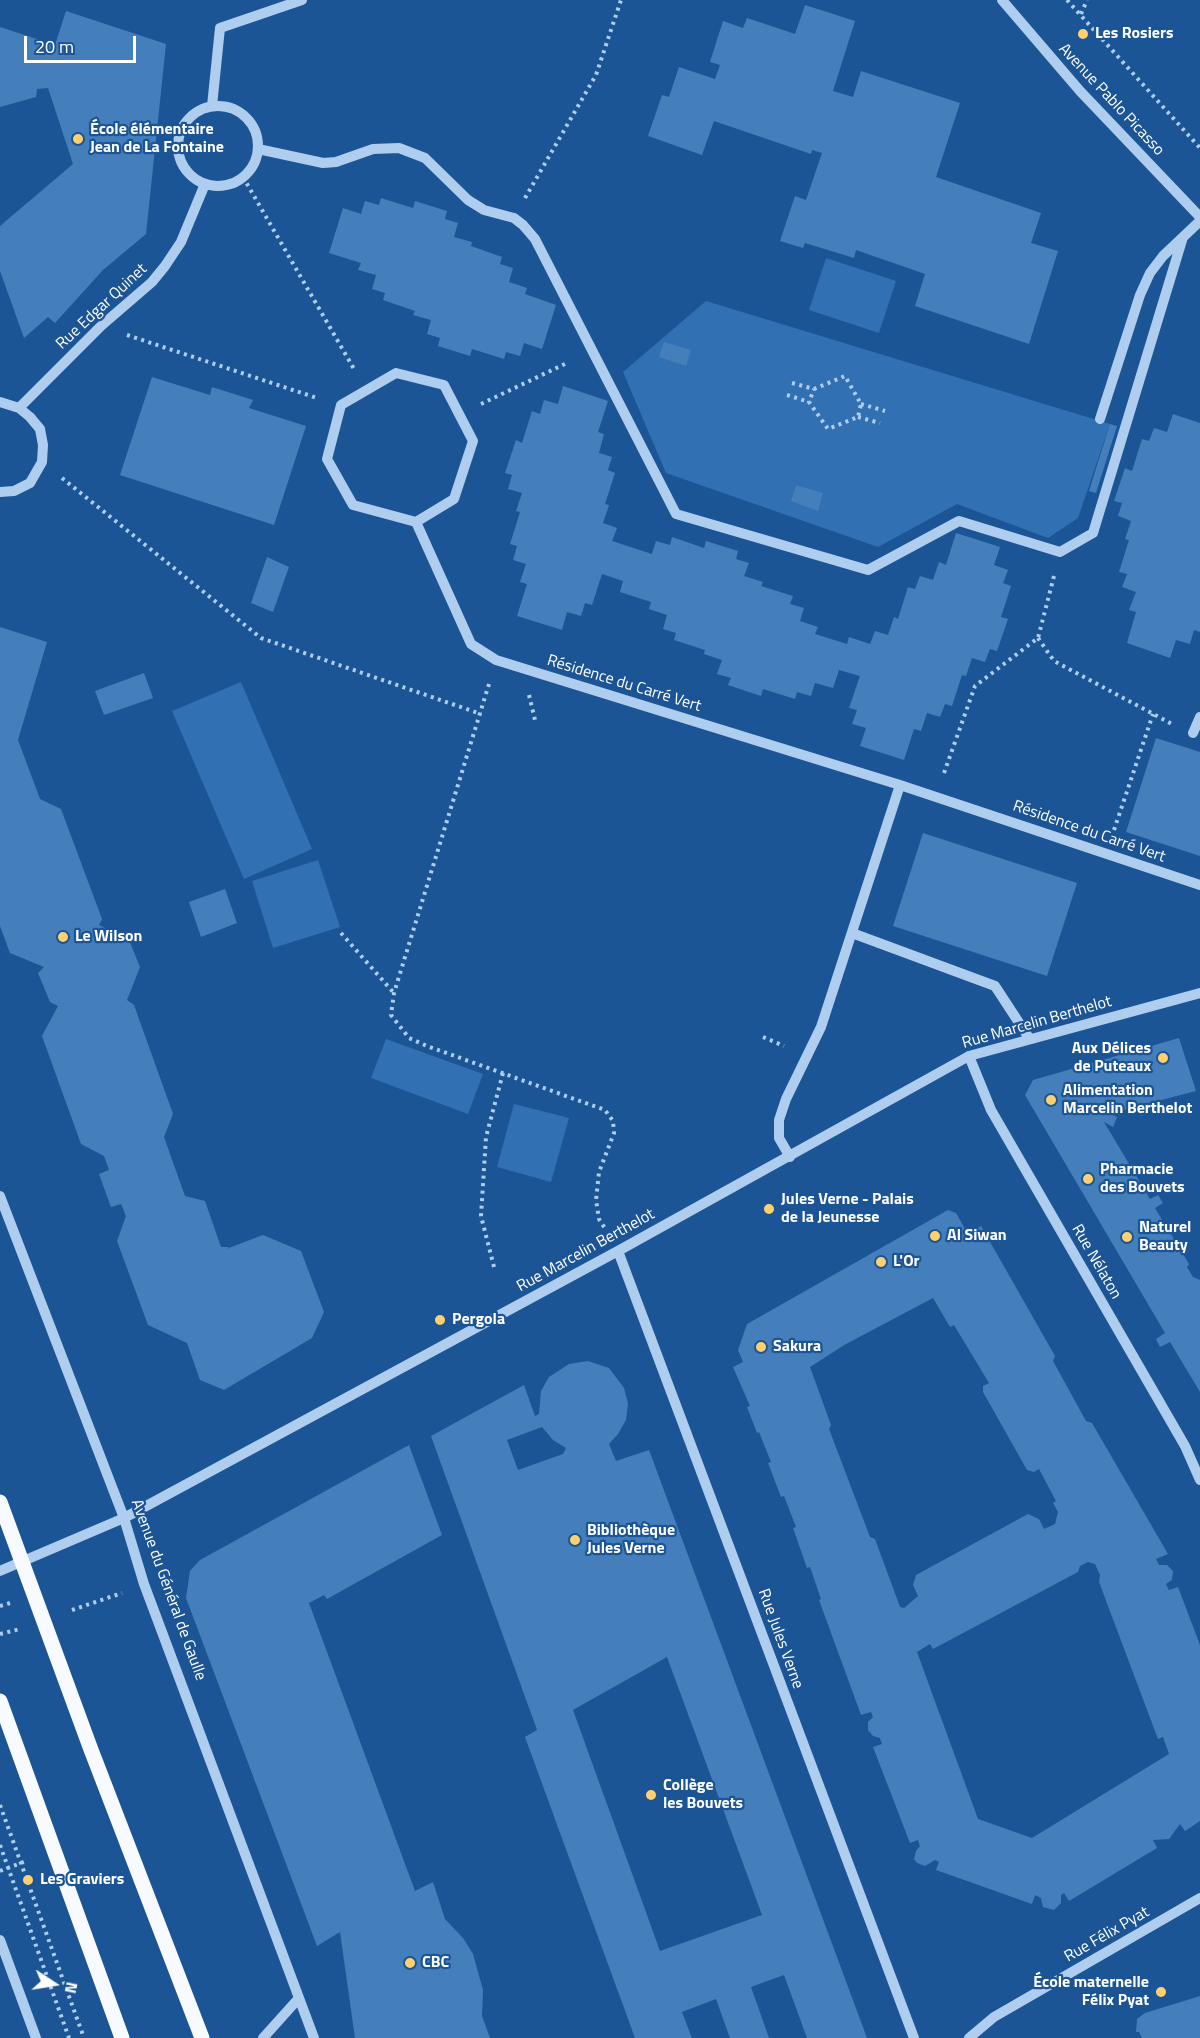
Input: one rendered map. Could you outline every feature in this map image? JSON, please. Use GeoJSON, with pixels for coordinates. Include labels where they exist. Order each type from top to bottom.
{"type":"FeatureCollection","features":[{"type":"Feature","properties":{"kind":"main road"},"geometry":{"type":"LineString","coordinates":[[0,1502],[24,1561],[90,1747],[202,2038]]}},
{"type":"Feature","properties":{"kind":"main road"},"geometry":{"type":"LineString","coordinates":[[0,1701],[122,2038]]}},
{"type":"Feature","properties":{"kind":"street"},"geometry":{"type":"LineString","coordinates":[[212,106],[220,28],[302,0]]}},
{"type":"Feature","properties":{"kind":"street","name":"Avenue Pablo Picasso"},"geometry":{"type":"LineString","coordinates":[[1002,0],[1080,91],[1200,219]]}},
{"type":"Feature","properties":{"kind":"street"},"geometry":{"type":"LineString","coordinates":[[212,106],[236,110],[245,116],[253,126],[258,149],[256,159],[243,177],[225,185],[205,184],[187,172],[179,153],[178,142],[186,122],[193,115],[212,106]]}},
{"type":"Feature","properties":{"kind":"street"},"geometry":{"type":"LineString","coordinates":[[258,149],[323,163],[336,162],[373,149],[399,148],[424,158],[476,205],[514,218],[535,239],[676,514],[868,570],[959,521],[1060,552],[1093,533],[1184,237]]}},
{"type":"Feature","properties":{"kind":"street","name":"Rue Edgar Quinet"},"geometry":{"type":"LineString","coordinates":[[19,408],[101,326],[152,282],[181,242],[205,184]]}},
{"type":"Feature","properties":{"kind":"street"},"geometry":{"type":"LineString","coordinates":[[1100,419],[1146,280],[1163,256],[1200,219]]}},
{"type":"Feature","properties":{"kind":"street"},"geometry":{"type":"LineString","coordinates":[[396,373],[444,385],[473,441],[454,499],[416,522],[353,504],[327,459],[340,405],[396,373]]}},
{"type":"Feature","properties":{"kind":"street"},"geometry":{"type":"LineString","coordinates":[[0,402],[19,408],[40,429],[42,462],[30,483],[14,491],[0,492]]}},
{"type":"Feature","properties":{"kind":"street","name":"Résidence du Carré Vert"},"geometry":{"type":"LineString","coordinates":[[416,522],[471,644],[496,660],[900,785],[1200,885]]}},
{"type":"Feature","properties":{"kind":"street"},"geometry":{"type":"LineString","coordinates":[[1193,733],[1200,717]]}},
{"type":"Feature","properties":{"kind":"street"},"geometry":{"type":"LineString","coordinates":[[790,1157],[779,1138],[779,1120],[786,1099],[821,1027],[900,785]]}},
{"type":"Feature","properties":{"kind":"street"},"geometry":{"type":"LineString","coordinates":[[852,933],[995,986],[1029,1038]]}},
{"type":"Feature","properties":{"kind":"street","name":"Rue Marcelin Berthelot"},"geometry":{"type":"LineString","coordinates":[[0,1571],[124,1518],[790,1157],[969,1056],[1200,993]]}},
{"type":"Feature","properties":{"kind":"street","name":"Rue Nélaton"},"geometry":{"type":"LineString","coordinates":[[969,1056],[991,1110],[1185,1446],[1200,1480]]}},
{"type":"Feature","properties":{"kind":"street","name":"Avenue du Général de Gaulle"},"geometry":{"type":"LineString","coordinates":[[0,1196],[124,1518],[144,1584],[314,2038]]}},
{"type":"Feature","properties":{"kind":"street","name":"Rue Jules Verne"},"geometry":{"type":"LineString","coordinates":[[618,1251],[914,2038]]}},
{"type":"Feature","properties":{"kind":"street","name":"Rue Félix Pyat"},"geometry":{"type":"LineString","coordinates":[[969,2038],[994,2017],[1200,1898]]}},
{"type":"Feature","properties":{"kind":"street"},"geometry":{"type":"LineString","coordinates":[[0,1940],[36,2038]]}},
{"type":"Feature","properties":{"kind":"street"},"geometry":{"type":"LineString","coordinates":[[263,2038],[299,1998]]}},
{"type":"Feature","properties":{"kind":"path"},"geometry":{"type":"LineString","coordinates":[[514,218],[596,75],[621,0]]}},
{"type":"Feature","properties":{"kind":"path"},"geometry":{"type":"LineString","coordinates":[[1067,0],[1200,148]]}},
{"type":"Feature","properties":{"kind":"path"},"geometry":{"type":"LineString","coordinates":[[1081,14],[1087,0]]}},
{"type":"Feature","properties":{"kind":"path"},"geometry":{"type":"LineString","coordinates":[[243,177],[366,390]]}},
{"type":"Feature","properties":{"kind":"path"},"geometry":{"type":"LineString","coordinates":[[101,326],[340,405]]}},
{"type":"Feature","properties":{"kind":"path"},"geometry":{"type":"LineString","coordinates":[[459,414],[593,351]]}},
{"type":"Feature","properties":{"kind":"path"},"geometry":{"type":"LineString","coordinates":[[792,383],[814,389],[845,376],[861,404],[858,417]]}},
{"type":"Feature","properties":{"kind":"path"},"geometry":{"type":"LineString","coordinates":[[809,402],[814,389]]}},
{"type":"Feature","properties":{"kind":"path"},"geometry":{"type":"LineString","coordinates":[[787,395],[809,402],[828,429],[858,417],[880,423]]}},
{"type":"Feature","properties":{"kind":"path"},"geometry":{"type":"LineString","coordinates":[[861,404],[885,411]]}},
{"type":"Feature","properties":{"kind":"path"},"geometry":{"type":"LineString","coordinates":[[42,462],[261,638],[481,714]]}},
{"type":"Feature","properties":{"kind":"path"},"geometry":{"type":"LineString","coordinates":[[936,797],[975,686],[1038,638],[1060,552]]}},
{"type":"Feature","properties":{"kind":"path"},"geometry":{"type":"LineString","coordinates":[[1038,638],[1054,662],[1193,733]]}},
{"type":"Feature","properties":{"kind":"path"},"geometry":{"type":"LineString","coordinates":[[496,660],[394,993],[391,1015],[409,1038],[605,1110],[613,1121],[614,1133],[599,1172],[596,1200],[599,1219],[618,1251]]}},
{"type":"Feature","properties":{"kind":"path"},"geometry":{"type":"LineString","coordinates":[[1106,854],[1153,714]]}},
{"type":"Feature","properties":{"kind":"path"},"geometry":{"type":"LineString","coordinates":[[340,933],[394,993]]}},
{"type":"Feature","properties":{"kind":"path"},"geometry":{"type":"LineString","coordinates":[[494,1267],[481,1216],[486,1137],[503,1073]]}},
{"type":"Feature","properties":{"kind":"path"},"geometry":{"type":"LineString","coordinates":[[72,1610],[126,1591]]}},
{"type":"Feature","properties":{"kind":"path"},"geometry":{"type":"LineString","coordinates":[[0,1634],[22,1629]]}},
{"type":"Feature","properties":{"kind":"path"},"geometry":{"type":"LineString","coordinates":[[0,1804],[84,2038]]}},
{"type":"Feature","properties":{"kind":"path"},"geometry":{"type":"LineString","coordinates":[[0,1845],[69,2038]]}},
{"type":"Feature","properties":{"kind":"path"},"geometry":{"type":"LineString","coordinates":[[0,1871],[26,1861]]}},
{"type":"Feature","properties":{"kind":"shaded area"},"geometry":{"type":"Polygon","coordinates":[[[826,258],[896,281],[879,333],[809,310],[826,258]]]}},
{"type":"Feature","properties":{"kind":"shaded area"},"geometry":{"type":"Polygon","coordinates":[[[706,301],[1110,424],[1078,518],[1048,538],[957,504],[878,547],[666,473],[623,372],[706,301]]]}},
{"type":"Feature","properties":{"kind":"shaded area"},"geometry":{"type":"Polygon","coordinates":[[[241,682],[312,849],[244,879],[172,711],[241,682]]]}},
{"type":"Feature","properties":{"kind":"shaded area"},"geometry":{"type":"Polygon","coordinates":[[[318,860],[340,927],[273,948],[252,881],[318,860]]]}},
{"type":"Feature","properties":{"kind":"shaded area"},"geometry":{"type":"Polygon","coordinates":[[[386,1039],[483,1074],[468,1114],[371,1078],[386,1039]]]}},
{"type":"Feature","properties":{"kind":"shaded area"},"geometry":{"type":"Polygon","coordinates":[[[514,1104],[569,1118],[551,1182],[497,1167],[514,1104]]]}},
{"type":"Feature","properties":{"kind":"building"},"geometry":{"type":"Polygon","coordinates":[[[805,5],[855,21],[833,91],[853,97],[861,71],[960,103],[936,177],[1041,213],[1031,243],[1058,251],[1029,344],[915,306],[925,274],[856,250],[854,258],[805,243],[803,248],[780,241],[795,196],[806,200],[822,153],[812,150],[811,154],[714,121],[702,155],[648,136],[662,95],[669,97],[679,67],[715,79],[720,65],[710,62],[723,21],[743,28],[747,18],[795,34],[805,5]]]}},
{"type":"Feature","properties":{"kind":"building","name":"École élémentaire Jean de La Fontaine"},"geometry":{"type":"Polygon","coordinates":[[[66,11],[166,44],[146,234],[103,270],[55,323],[48,317],[24,338],[0,271],[0,226],[73,164],[48,88],[37,89],[36,97],[0,107],[0,27],[55,45],[66,11]]]}},
{"type":"Feature","properties":{"kind":"building"},"geometry":{"type":"Polygon","coordinates":[[[381,198],[413,208],[415,201],[447,211],[445,219],[458,223],[454,237],[472,242],[471,246],[502,257],[500,264],[513,268],[509,282],[527,288],[525,294],[556,305],[542,349],[524,343],[520,356],[506,352],[504,359],[472,349],[470,356],[438,346],[440,338],[427,334],[431,320],[413,315],[415,311],[383,300],[385,293],[372,289],[376,275],[358,270],[361,263],[329,253],[343,208],[361,214],[365,201],[379,205],[381,198]]]}},
{"type":"Feature","properties":{"kind":"building"},"geometry":{"type":"Polygon","coordinates":[[[664,342],[691,350],[686,366],[659,357],[664,342]]]}},
{"type":"Feature","properties":{"kind":"building"},"geometry":{"type":"Polygon","coordinates":[[[152,377],[210,395],[212,387],[253,400],[249,408],[306,426],[274,525],[120,475],[152,377]]]}},
{"type":"Feature","properties":{"kind":"building"},"geometry":{"type":"Polygon","coordinates":[[[563,386],[608,401],[598,432],[604,434],[599,453],[612,457],[608,470],[615,473],[605,504],[609,505],[603,523],[617,528],[612,541],[652,554],[656,541],[670,545],[672,537],[704,548],[706,541],[738,551],[736,559],[749,563],[744,576],[763,582],[761,586],[793,596],[790,604],[804,608],[800,621],[818,627],[815,634],[847,644],[849,637],[870,644],[875,631],[888,635],[894,617],[898,619],[908,587],[915,589],[920,576],[933,580],[939,562],[946,565],[956,533],[1000,547],[994,565],[1008,570],[1003,583],[1011,586],[1001,617],[1008,619],[997,651],[990,649],[985,662],[972,658],[966,676],[962,675],[952,706],[945,704],[940,717],[927,713],[921,731],[914,729],[904,760],[860,746],[866,728],[852,724],[857,710],[849,708],[860,676],[839,670],[833,688],[815,683],[811,696],[797,692],[795,699],[763,689],[761,696],[728,685],[731,678],[717,674],[722,660],[704,654],[705,650],[674,640],[676,633],[663,629],[667,615],[649,609],[651,602],[620,592],[623,581],[602,574],[592,605],[585,603],[581,616],[567,612],[562,630],[517,616],[527,584],[520,582],[526,564],[513,560],[517,546],[510,544],[520,512],[516,511],[522,493],[508,489],[512,475],[505,473],[516,440],[522,443],[532,411],[540,414],[544,400],[558,404],[563,386]]]}},
{"type":"Feature","properties":{"kind":"building"},"geometry":{"type":"Polygon","coordinates":[[[1173,414],[1200,423],[1200,632],[1194,630],[1190,644],[1176,640],[1170,658],[1127,643],[1136,612],[1129,610],[1136,592],[1122,587],[1127,574],[1119,572],[1129,540],[1125,539],[1131,521],[1118,516],[1122,503],[1114,501],[1125,468],[1132,471],[1142,439],[1149,441],[1154,428],[1167,432],[1173,414]]]}},
{"type":"Feature","properties":{"kind":"building"},"geometry":{"type":"Polygon","coordinates":[[[1110,424],[1117,426],[1096,493],[1089,491],[1110,424]]]}},
{"type":"Feature","properties":{"kind":"building"},"geometry":{"type":"Polygon","coordinates":[[[796,485],[823,493],[818,511],[791,501],[796,485]]]}},
{"type":"Feature","properties":{"kind":"building"},"geometry":{"type":"Polygon","coordinates":[[[267,557],[289,567],[273,612],[251,603],[267,557]]]}},
{"type":"Feature","properties":{"kind":"building","name":"Le Wilson"},"geometry":{"type":"Polygon","coordinates":[[[0,627],[47,642],[18,740],[40,799],[61,809],[102,919],[99,925],[129,940],[140,967],[127,1000],[134,1005],[173,1114],[164,1137],[185,1196],[205,1201],[221,1247],[229,1247],[226,1249],[263,1235],[301,1251],[324,1312],[312,1338],[224,1390],[200,1380],[187,1343],[148,1325],[117,1241],[126,1216],[121,1204],[111,1207],[99,1174],[109,1170],[104,1156],[81,1144],[42,1036],[58,1006],[50,1002],[38,973],[44,967],[10,953],[0,926],[0,627]]]}},
{"type":"Feature","properties":{"kind":"building"},"geometry":{"type":"Polygon","coordinates":[[[144,673],[153,698],[104,715],[95,691],[144,673]]]}},
{"type":"Feature","properties":{"kind":"building"},"geometry":{"type":"Polygon","coordinates":[[[1156,738],[1200,752],[1200,856],[1126,832],[1156,738]]]}},
{"type":"Feature","properties":{"kind":"building"},"geometry":{"type":"Polygon","coordinates":[[[923,833],[1077,883],[1047,976],[893,926],[923,833]]]}},
{"type":"Feature","properties":{"kind":"building"},"geometry":{"type":"Polygon","coordinates":[[[225,889],[237,923],[201,937],[189,902],[225,889]]]}},
{"type":"Feature","properties":{"kind":"building"},"geometry":{"type":"Polygon","coordinates":[[[1179,1038],[1196,1091],[1146,1104],[1149,1114],[1140,1116],[1137,1106],[1111,1114],[1117,1117],[1113,1127],[1104,1122],[1150,1199],[1158,1195],[1163,1203],[1155,1208],[1189,1264],[1187,1267],[1193,1277],[1200,1280],[1200,1392],[1170,1342],[1160,1347],[1156,1339],[1165,1333],[1025,1095],[1033,1080],[1179,1038]]]}},
{"type":"Feature","properties":{"kind":"building"},"geometry":{"type":"Polygon","coordinates":[[[948,1210],[956,1213],[968,1234],[981,1226],[1055,1356],[1053,1361],[1086,1421],[1092,1423],[1168,1554],[1156,1559],[1159,1565],[1167,1565],[1173,1571],[1172,1580],[1166,1584],[1169,1590],[1178,1587],[1200,1645],[1200,1821],[1185,1831],[1180,1824],[1169,1839],[1153,1840],[1157,1848],[1069,1901],[1064,1893],[1061,1895],[1061,1903],[1054,1910],[1043,1907],[1041,1898],[1035,1895],[1032,1904],[936,1870],[939,1862],[935,1860],[925,1866],[917,1863],[914,1859],[920,1846],[918,1840],[910,1843],[873,1747],[882,1744],[880,1738],[873,1736],[868,1730],[868,1722],[873,1717],[871,1712],[861,1715],[819,1600],[821,1599],[810,1567],[807,1568],[793,1528],[796,1527],[784,1496],[781,1497],[768,1463],[771,1462],[759,1432],[757,1433],[747,1407],[750,1406],[733,1367],[743,1362],[738,1350],[747,1324],[948,1210]],[[933,1298],[846,1344],[810,1367],[831,1425],[829,1429],[870,1537],[875,1539],[900,1607],[904,1608],[918,1596],[913,1585],[916,1575],[1028,1514],[1039,1519],[1044,1529],[1055,1524],[1058,1512],[1053,1503],[1056,1501],[1039,1469],[1034,1472],[1027,1470],[983,1392],[983,1386],[989,1383],[954,1325],[950,1327],[933,1298]],[[1088,1562],[1080,1566],[1078,1572],[933,1649],[930,1644],[917,1652],[978,1819],[1032,1838],[1169,1754],[1163,1737],[1158,1739],[1099,1582],[1100,1575],[1095,1564],[1088,1562]]]}},
{"type":"Feature","properties":{"kind":"building"},"geometry":{"type":"Polygon","coordinates":[[[588,1361],[609,1368],[624,1388],[628,1404],[626,1420],[609,1444],[616,1461],[649,1450],[867,2038],[807,2038],[784,1975],[751,1987],[769,2038],[730,2038],[716,1999],[682,2012],[692,2038],[635,2038],[525,1737],[537,1730],[431,1436],[524,1385],[535,1416],[539,1414],[541,1391],[549,1377],[569,1364],[588,1361]],[[542,1427],[507,1440],[518,1470],[563,1454],[566,1448],[553,1440],[542,1427]],[[667,1657],[573,1710],[660,1951],[762,1915],[667,1657]]]}},
{"type":"Feature","properties":{"kind":"building"},"geometry":{"type":"Polygon","coordinates":[[[409,1445],[442,1535],[327,1599],[324,1595],[309,1603],[415,1891],[433,1882],[445,1919],[463,1938],[473,1954],[483,1990],[482,2016],[490,2038],[355,2038],[340,1932],[317,1946],[186,1598],[190,1571],[200,1560],[409,1445]]]}},
{"type":"Feature","properties":{"kind":"building"},"geometry":{"type":"Polygon","coordinates":[[[1200,1996],[1200,2038],[1142,2038],[1139,2032],[1136,2032],[1137,2019],[1145,2013],[1200,1996]]]}},
{"type":"Feature","properties":{"kind":"place","name":"Les Rosiers"},"geometry":{"type":"Point","coordinates":[1083,34]}},
{"type":"Feature","properties":{"kind":"place","name":"École élémentaire Jean de La Fontaine"},"geometry":{"type":"Point","coordinates":[78,139]}},
{"type":"Feature","properties":{"kind":"place","name":"Le Wilson"},"geometry":{"type":"Point","coordinates":[63,937]}},
{"type":"Feature","properties":{"kind":"place","name":"Aux Délices de Puteaux"},"geometry":{"type":"Point","coordinates":[1163,1058]}},
{"type":"Feature","properties":{"kind":"place","name":"Alimentation Marcelin Berthelot"},"geometry":{"type":"Point","coordinates":[1051,1100]}},
{"type":"Feature","properties":{"kind":"place","name":"Pharmacie des Bouvets"},"geometry":{"type":"Point","coordinates":[1088,1179]}},
{"type":"Feature","properties":{"kind":"place","name":"Jules Verne - Palais de la Jeunesse"},"geometry":{"type":"Point","coordinates":[769,1209]}},
{"type":"Feature","properties":{"kind":"place","name":"Al Siwan"},"geometry":{"type":"Point","coordinates":[935,1236]}},
{"type":"Feature","properties":{"kind":"place","name":"Naturel Beauty"},"geometry":{"type":"Point","coordinates":[1127,1237]}},
{"type":"Feature","properties":{"kind":"place","name":"L'Or"},"geometry":{"type":"Point","coordinates":[881,1262]}},
{"type":"Feature","properties":{"kind":"place","name":"Pergola"},"geometry":{"type":"Point","coordinates":[440,1320]}},
{"type":"Feature","properties":{"kind":"place","name":"Sakura"},"geometry":{"type":"Point","coordinates":[761,1347]}},
{"type":"Feature","properties":{"kind":"place","name":"Bibliothèque Jules Verne"},"geometry":{"type":"Point","coordinates":[575,1540]}},
{"type":"Feature","properties":{"kind":"place","name":"Collège les Bouvets"},"geometry":{"type":"Point","coordinates":[651,1795]}},
{"type":"Feature","properties":{"kind":"place","name":"Les Graviers"},"geometry":{"type":"Point","coordinates":[28,1880]}},
{"type":"Feature","properties":{"kind":"place","name":"CBC"},"geometry":{"type":"Point","coordinates":[410,1963]}},
{"type":"Feature","properties":{"kind":"place","name":"École maternelle Félix Pyat"},"geometry":{"type":"Point","coordinates":[1161,1992]}}]}
